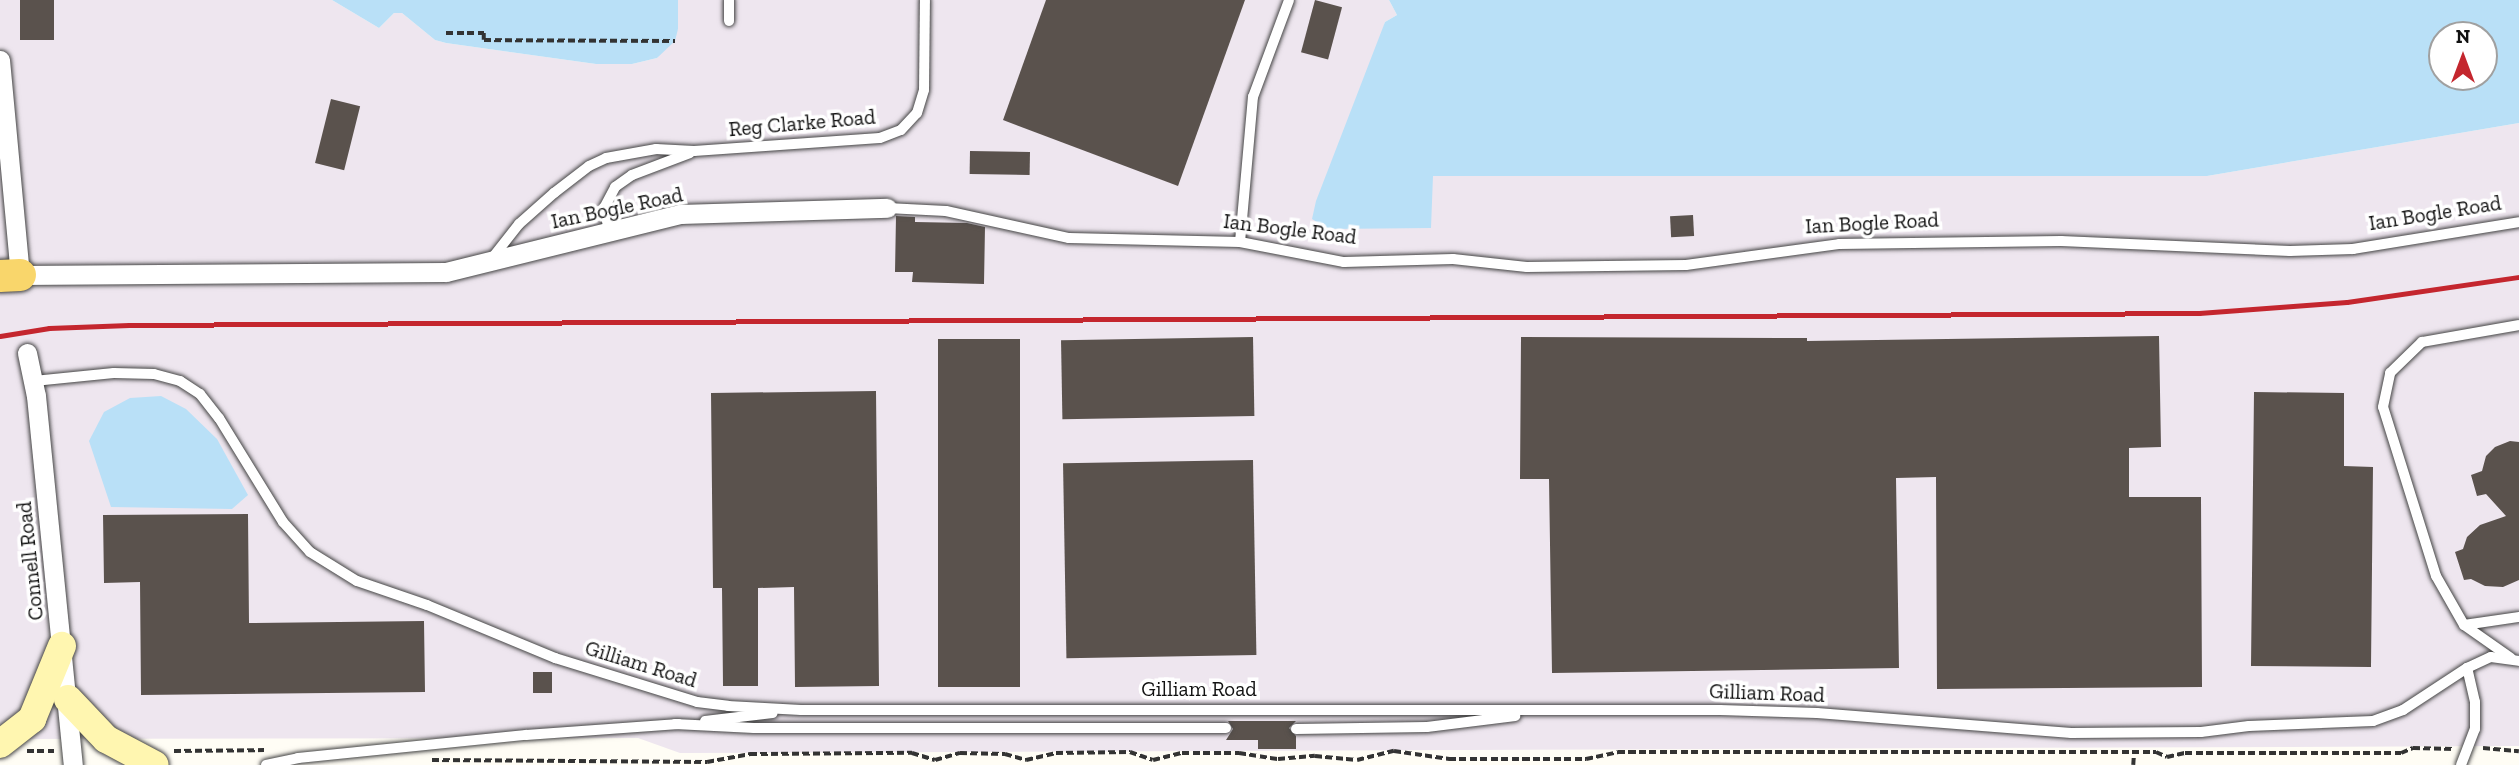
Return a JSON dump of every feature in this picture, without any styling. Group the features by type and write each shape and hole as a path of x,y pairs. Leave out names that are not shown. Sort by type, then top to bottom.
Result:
{"main road":[{"path":"11,746 32,719 62,646"},
{"path":"68,699 106,739 134,757 163,758"}],"street":[{"path":"0,60 10,275"},
{"name":"Ian Bogle Road","path":"10,275 446,272 681,214 887,208"},
{"name":"Connell Road","path":"27,353 33,381 73,765"}],"lane":[{"path":"729,0 729,21"},
{"name":"Reg Clarke Road","path":"694,151 880,138 901,130 918,113 924,90 925,0"},
{"path":"1240,242 1253,97 1289,0"},
{"path":"490,261 519,224 589,166 628,152 656,149 694,151"},
{"path":"609,230 604,208 615,187 632,175 694,151"},
{"name":"Ian Bogle Road","path":"887,208 946,211 1069,238 1240,242 1344,262 1453,259 1527,267 1686,265 1839,244 2061,241 2290,251 2353,249 2519,222"},
{"path":"2515,660 2464,625 2436,576 2383,407 2390,373 2422,342 2519,325"},
{"name":"Gilliam Road","path":"33,381 114,373 154,374 180,381 200,394 219,418 283,522 310,552 357,581 555,658 697,702 801,710 1720,710 1817,713 2071,733 2201,732 2249,726 2373,721 2403,710 2467,668 2491,657 2515,660"},
{"path":"2464,625 2519,617"},
{"path":"2461,765 2476,729 2475,702 2467,668"},
{"path":"266,765 298,758 801,710"},
{"path":"1296,729 1427,727 1550,711"},
{"path":"675,724 754,728 1226,729"}],"path":[{"path":"446,33 484,33 484,40 675,41"},
{"path":"11,746 35,752 52,751"},
{"path":"2499,747 2519,751"},
{"path":"429,760 707,762 750,754 912,753 935,760 960,752 1005,754 1026,760 1056,752 1130,752 1153,760 1182,752 1239,752 1278,759 1315,756 1357,760 1394,751 1449,759 1586,759 1618,752 2156,752 2167,757 2185,752 2401,753 2413,748 2426,750"},
{"path":"163,758 270,750"},
{"path":"2133,765 2134,752"}],"shaded area":[{"path":"0,0 332,0 379,28 394,13 402,13 435,40 446,43 596,64 632,64 657,58 678,29 678,0 1389,0 1397,15 1385,22 1381,37 1433,176 2207,176 2519,123 2519,746 680,753 638,738 0,739"}],"water":[{"path":"332,0 678,0 678,29 675,41 657,58 632,64 596,64 446,43 435,40 402,13 394,13 379,28"},
{"path":"1389,0 2519,0 2519,123 2207,176 1433,176 1431,228 1328,229 1312,219 1316,201 1385,22 1397,15"},
{"path":"161,396 186,409 217,439 248,495 232,509 111,507 89,441 104,412 130,398"}],"building":[{"path":"20,0 54,0 54,40 20,40"},
{"path":"1046,0 1245,0 1178,186 1003,120"},
{"path":"1315,0 1342,7 1328,59 1301,52"},
{"path":"331,99 360,106 344,170 315,163"},
{"path":"970,151 1030,152 1030,175 970,174"},
{"path":"1693,215 1694,236 1671,237 1670,216"},
{"path":"896,216 915,217 915,222 967,223 985,227 984,284 912,282 913,272 895,272"},
{"path":"2159,336 2161,447 2129,448 2129,497 2201,497 2202,687 1937,689 1936,477 1896,478 1899,668 1552,673 1549,479 1520,479 1521,337 1807,338 1807,341"},
{"path":"1253,337 1254,416 1062,419 1061,340"},
{"path":"938,339 1020,339 1020,687 938,687"},
{"path":"876,391 879,686 795,687 794,587 758,588 758,686 723,686 722,588 713,588 711,393"},
{"path":"2254,392 2344,393 2344,466 2373,467 2371,667 2251,666"},
{"path":"2510,441 2519,442 2519,580 2503,587 2485,586 2471,579 2464,580 2455,552 2463,549 2467,537 2480,525 2506,516 2486,494 2477,496 2471,475 2482,471 2486,456 2495,447"},
{"path":"1253,460 1256,655 1066,658 1063,463"},
{"path":"248,514 249,623 424,621 425,692 141,695 140,582 104,583 103,515"},
{"path":"533,672 552,672 552,693 533,693"},
{"path":"1228,721 1296,721 1289,728 1296,736 1296,749 1258,749 1258,740 1226,740 1233,729"}],"railway":[{"path":"0,336 49,328 129,325 2199,313 2347,302 2519,277"}]}
